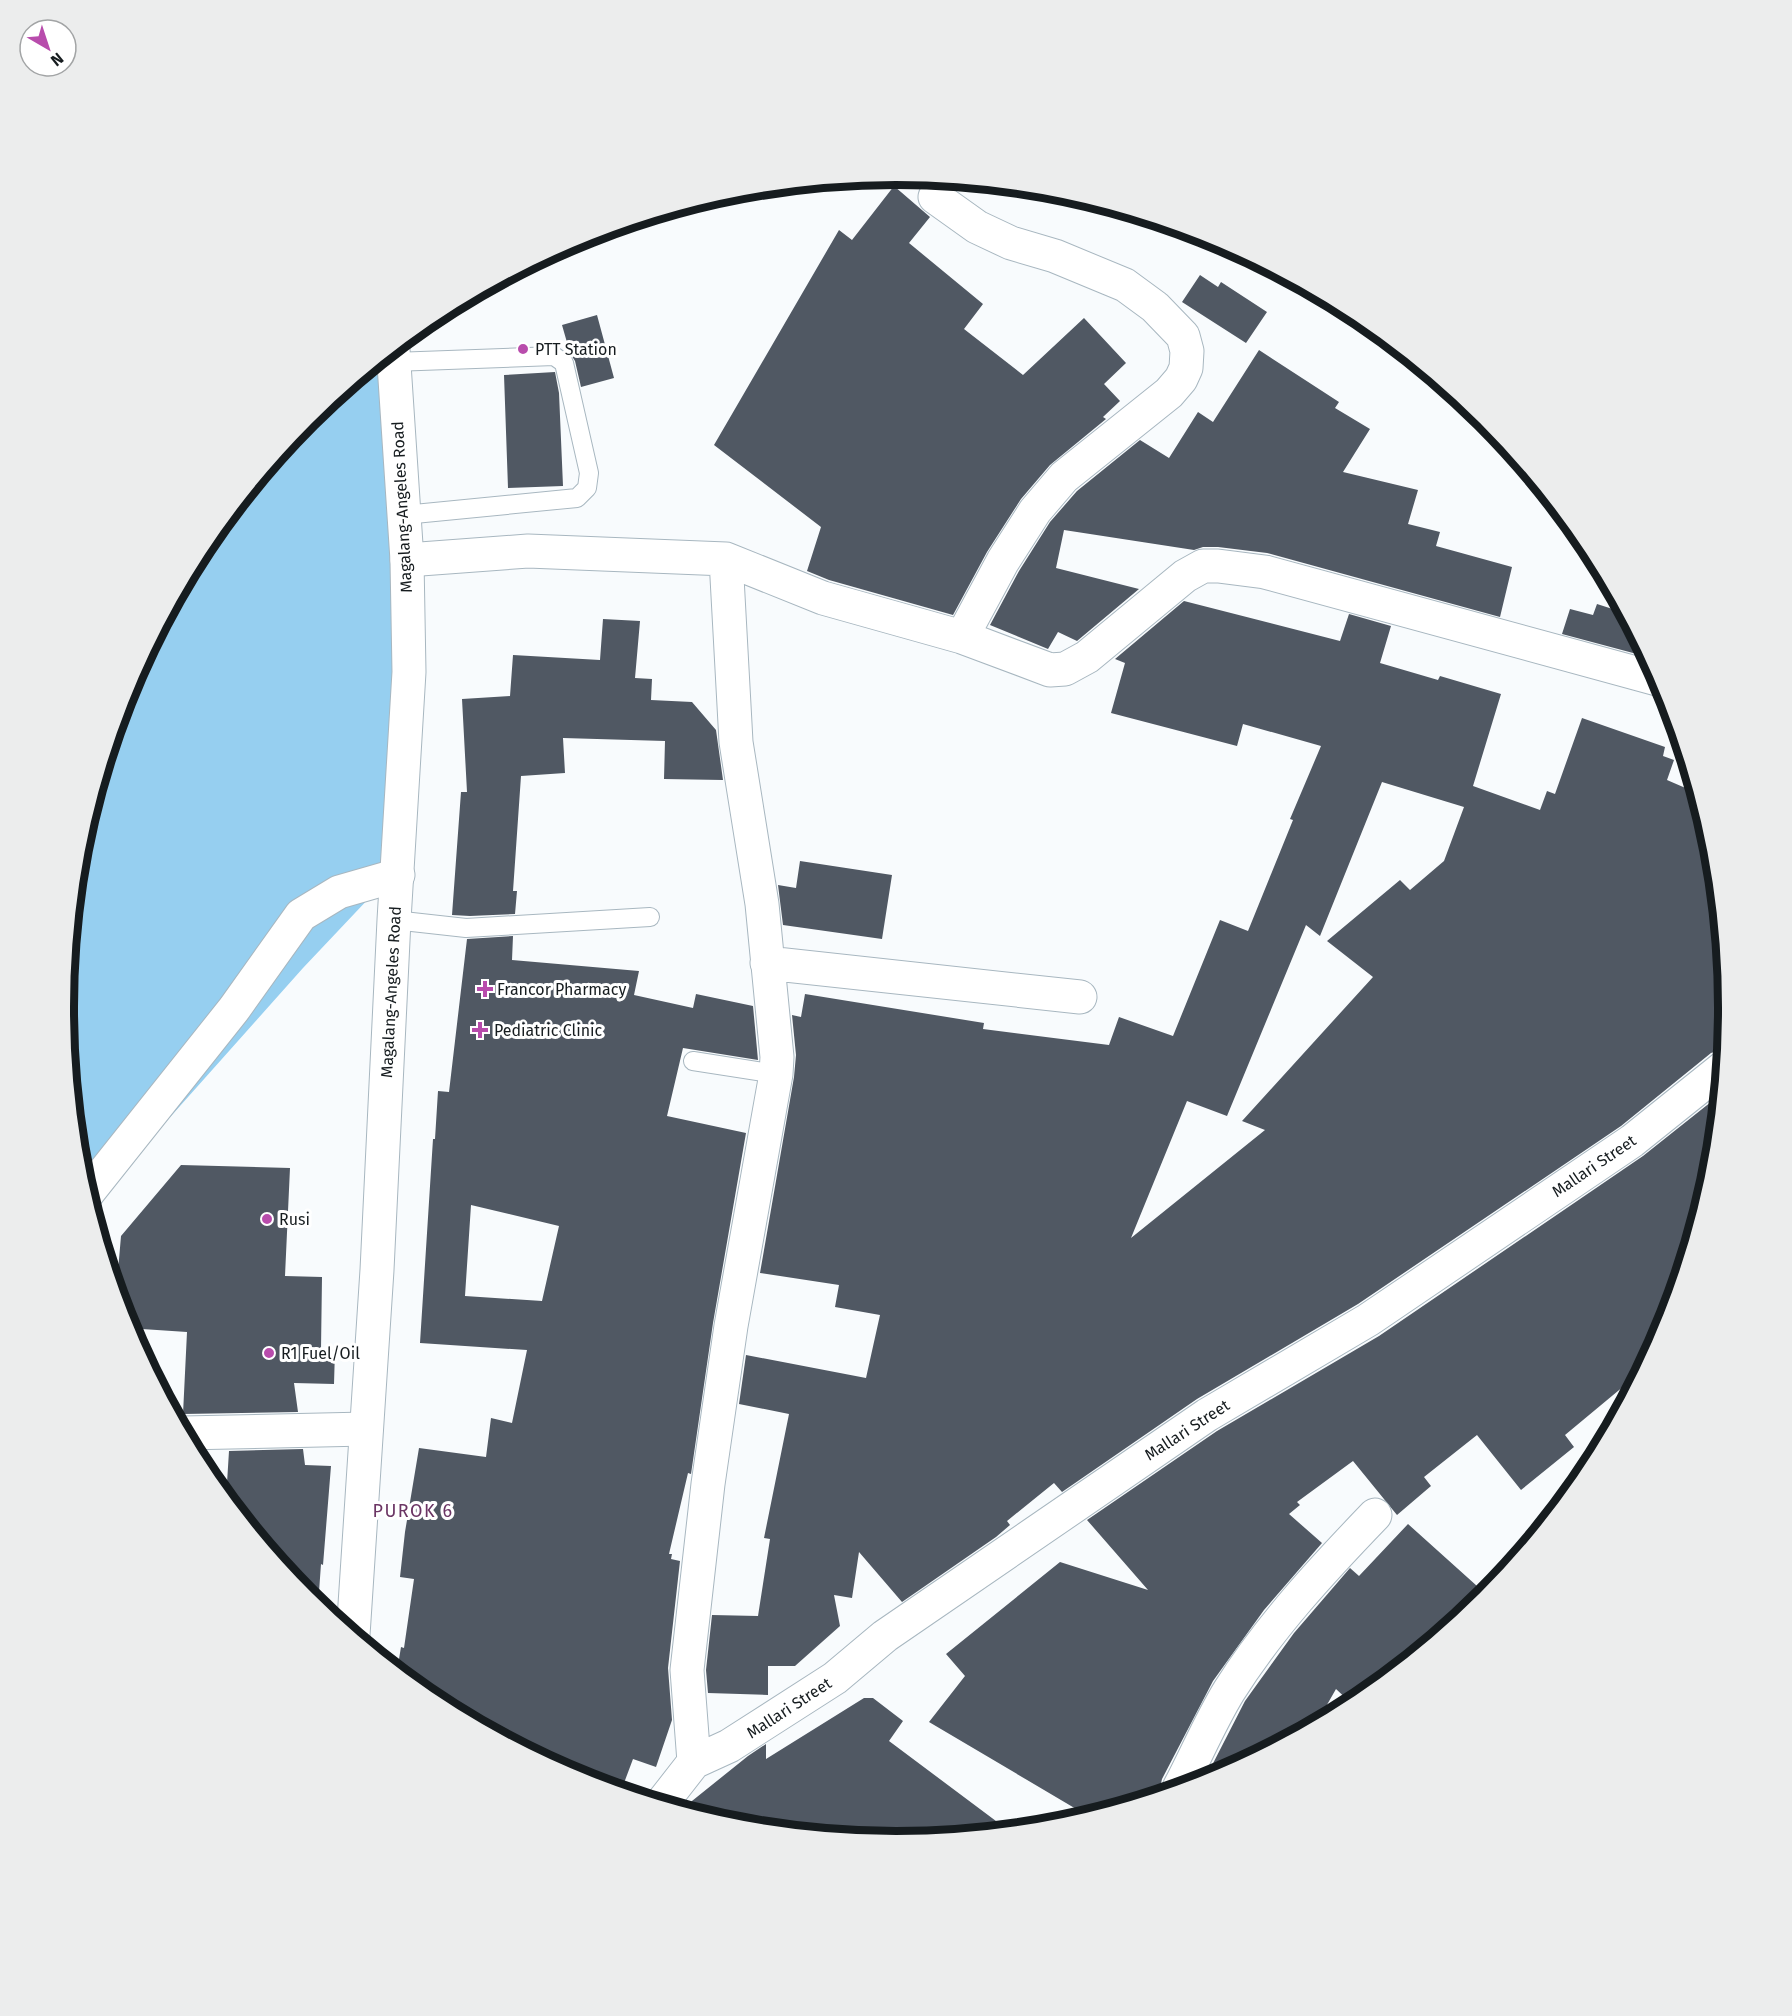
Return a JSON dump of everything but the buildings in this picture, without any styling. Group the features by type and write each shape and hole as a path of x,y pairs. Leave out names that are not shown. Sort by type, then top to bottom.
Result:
{"street":[{"path":"935,197 977,226 1011,243 1055,256 1125,285 1155,308 1183,336 1187,351 1186,368 1181,379 1169,393 1064,477 1035,511 1003,561 962,637"},
{"name":"Magalang-Angeles Road","path":"354,1626 377,1270 394,920 410,672 407,560 393,357"},
{"path":"407,560 528,551 726,559 823,598 962,637 1050,670 1065,669 1087,657 1185,576 1203,566 1218,566 1265,572 1649,677"},
{"path":"694,1762 687,1671 708,1484 736,1293 776,1074 774,1020 762,904 736,742 726,559"},
{"path":"93,1186 234,1009 301,915 339,892 398,875"},
{"path":"767,963 1080,997"},
{"name":"Mallari Street","path":"667,1797 694,1762 729,1746 836,1678 885,1636 1207,1415 1368,1320 1632,1141 1716,1074"},
{"path":"192,1432 366,1429"},
{"path":"1184,1778 1229,1691 1287,1611 1309,1584 1375,1515"}],"lane":[{"path":"395,355 554,356 564,363 589,472 586,488 577,498 404,515"},
{"path":"394,920 466,928 650,917"},
{"path":"693,1061 776,1074"}],"shaded area":[{"path":"384,365 399,593 389,877 303,968 97,1199 89,1168 75,1062 75,954 89,848 117,744 158,644 212,551 243,507 314,426"}],"place":[{"name":"PTT Station","path":"523,349"},
{"name":"Francor Pharmacy","path":"485,989"},
{"name":"Pediatric Clinic","path":"480,1030"},
{"name":"Rusi","path":"267,1219"},
{"name":"R1 Fuel/Oil","path":"269,1353"}],"district":[{"name":"PUROK 6","path":"413,1511"}]}
